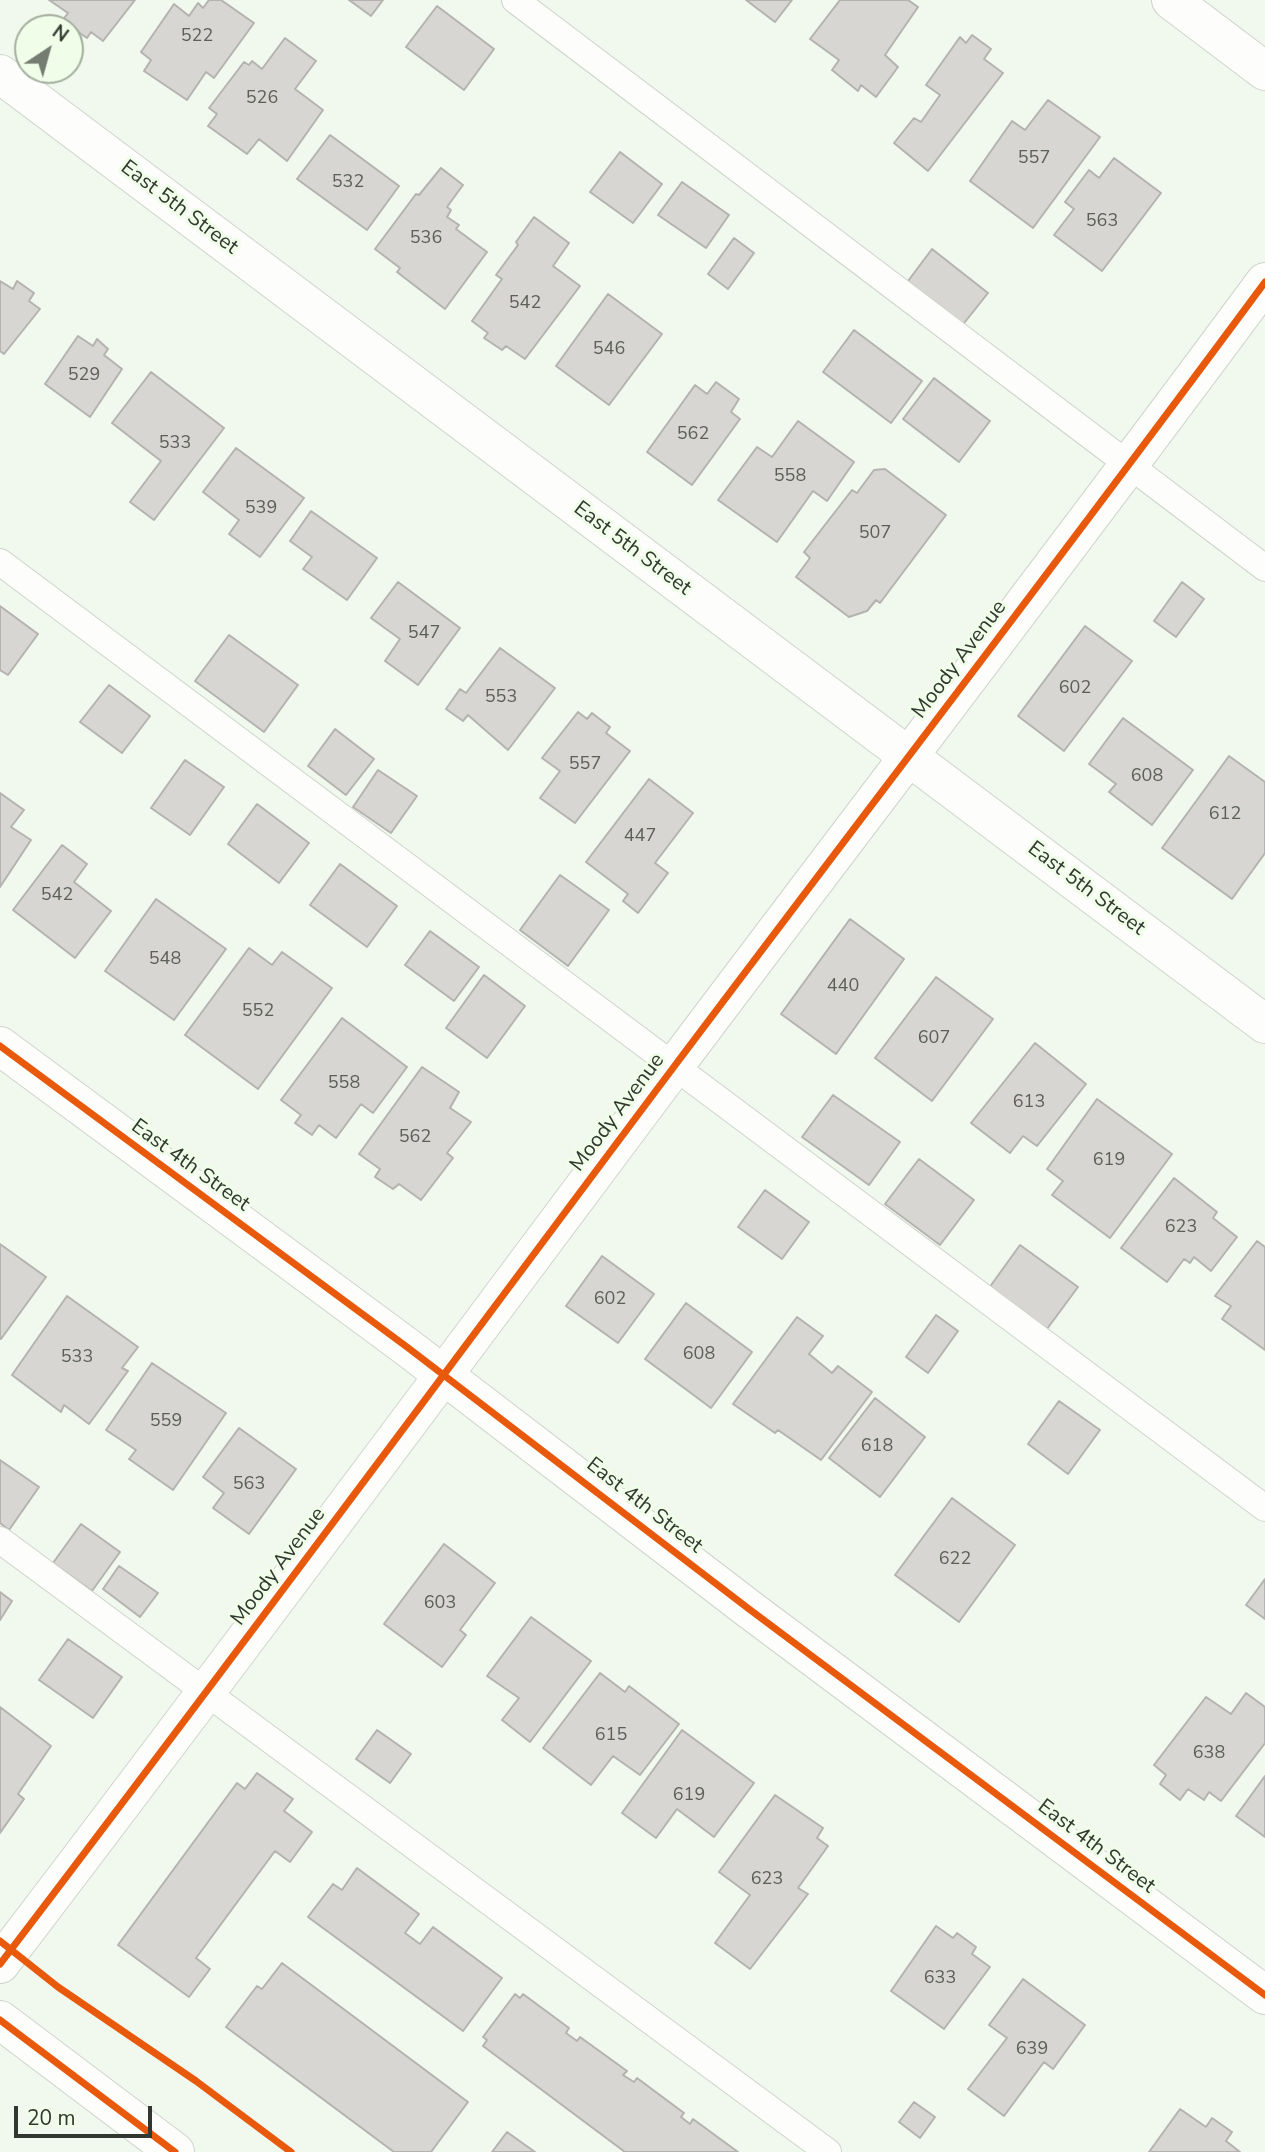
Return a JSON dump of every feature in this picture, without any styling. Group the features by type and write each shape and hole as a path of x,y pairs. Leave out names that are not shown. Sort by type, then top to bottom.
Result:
{"street":[{"path":"1171,0 1265,71"},
{"name":"East 5th Street","path":"0,74 1265,1024"},
{"name":"Moody Avenue","path":"0,1965 1265,282"},
{"name":"East 4th Street","path":"0,1046 444,1375 749,1609 1265,1996"},
{"path":"0,2020 175,2152"}],"lane":[{"path":"515,0 1265,568"},
{"path":"0,562 1265,1508"},
{"path":"0,1540 828,2152"}],"building":[{"path":"49,0 135,0 103,41 91,32 87,38 84,36 84,14 68,13"},
{"path":"209,0 221,0 254,23 214,78 206,72 187,100 144,71 151,60 141,52 174,4 189,16 198,3 203,8"},
{"path":"349,0 383,0 371,16"},
{"path":"746,0 792,0 775,22"},
{"path":"840,0 908,0 918,7 885,55 898,67 876,97 861,85 858,91 832,70 839,60 810,39"},
{"path":"437,6 494,49 464,90 406,47"},
{"path":"972,35 991,49 984,59 1003,73 928,171 894,143 914,118 921,122 940,95 926,85 960,37 966,43"},
{"path":"285,38 316,61 295,89 323,110 287,161 259,139 247,154 208,126 217,114 209,108 244,62 249,65 252,61 262,69"},
{"path":"1048,100 1100,137 1033,228 970,181 1012,121 1025,130"},
{"path":"330,135 399,186 367,230 297,179"},
{"path":"620,152 662,184 633,223 590,192"},
{"path":"1114,158 1161,193 1102,271 1054,235 1074,209 1065,202 1089,170 1099,178"},
{"path":"441,168 463,185 447,207 451,210 447,217 459,225 456,229 487,252 445,309 397,272 400,268 375,249 416,194 419,195"},
{"path":"682,182 729,215 706,248 658,215"},
{"path":"534,217 569,243 553,266 580,286 525,359 506,346 502,350 484,338 488,333 472,321 502,279 496,275"},
{"path":"734,238 754,253 728,289 708,274"},
{"path":"932,249 988,293 961,327 905,285"},
{"path":"0,281 13,289 17,281 34,293 29,301 40,309 4,354 0,351"},
{"path":"608,294 662,334 609,405 556,366"},
{"path":"854,330 922,381 891,423 823,372"},
{"path":"78,336 93,346 97,339 108,349 104,355 122,369 90,417 45,384"},
{"path":"151,372 224,428 154,520 130,502 161,461 112,423"},
{"path":"934,378 990,421 959,462 903,419"},
{"path":"716,382 739,399 731,412 740,419 692,485 647,452 695,385 707,394"},
{"path":"798,421 854,462 827,501 813,491 777,542 718,500 757,447 772,457"},
{"path":"236,448 304,498 260,557 229,534 239,520 203,492"},
{"path":"885,469 946,515 880,603 876,600 867,611 849,617 796,577 810,558 804,552 852,490 857,493 874,470"},
{"path":"311,511 377,558 347,600 303,569 312,557 290,541"},
{"path":"398,582 460,628 418,685 385,661 400,639 371,618"},
{"path":"1182,582 1204,599 1176,637 1154,621"},
{"path":"0,606 38,634 8,675 0,670"},
{"path":"1085,626 1132,661 1064,751 1018,716"},
{"path":"229,635 298,685 264,732 195,681"},
{"path":"500,648 555,688 508,750 468,715 463,721 446,709 460,689 466,693"},
{"path":"109,685 150,716 122,753 80,722"},
{"path":"578,712 587,719 592,713 610,727 606,733 630,751 575,823 540,798 560,771 542,758"},
{"path":"1123,718 1193,770 1152,825 1109,792 1116,784 1089,764"},
{"path":"335,729 374,759 346,795 308,766"},
{"path":"1229,756 1265,782 1265,853 1232,899 1162,848"},
{"path":"185,760 224,787 190,835 151,808"},
{"path":"378,770 417,796 391,833 353,807"},
{"path":"649,779 693,813 655,863 668,873 638,913 623,901 628,894 586,862"},
{"path":"0,793 24,810 11,827 31,840 0,887"},
{"path":"257,804 309,843 279,883 228,844"},
{"path":"62,845 87,864 74,882 111,911 75,958 13,910"},
{"path":"340,864 397,906 367,947 310,905"},
{"path":"560,875 609,910 568,966 520,930"},
{"path":"156,899 226,949 174,1020 105,971"},
{"path":"850,919 904,959 836,1054 781,1014"},
{"path":"430,931 479,967 454,1001 405,965"},
{"path":"249,948 272,965 282,952 332,988 258,1089 185,1035"},
{"path":"484,975 525,1006 487,1058 446,1028"},
{"path":"936,977 993,1019 932,1101 875,1058"},
{"path":"342,1018 407,1067 373,1113 361,1104 336,1138 319,1125 312,1135 295,1123 301,1115 281,1100"},
{"path":"1035,1043 1086,1084 1037,1146 1023,1136 1010,1153 971,1123"},
{"path":"422,1067 459,1092 450,1108 471,1122 447,1153 453,1158 421,1200 399,1184 393,1189 375,1177 380,1169 359,1154"},
{"path":"833,1095 900,1142 869,1185 802,1137"},
{"path":"1097,1099 1172,1154 1110,1238 1052,1195 1063,1181 1047,1169"},
{"path":"919,1159 974,1200 940,1245 885,1204"},
{"path":"1174,1178 1217,1212 1213,1218 1237,1237 1211,1271 1194,1257 1190,1263 1184,1259 1167,1282 1121,1248"},
{"path":"765,1190 809,1222 782,1259 738,1227"},
{"path":"1257,1241 1265,1247 1265,1350 1222,1319 1231,1306 1215,1296"},
{"path":"0,1244 46,1277 1,1339 0,1339"},
{"path":"1020,1245 1078,1287 1047,1329 989,1288"},
{"path":"602,1256 654,1294 618,1343 566,1306"},
{"path":"67,1296 138,1347 122,1368 128,1371 89,1424 64,1405 61,1412 12,1375"},
{"path":"686,1303 752,1352 711,1408 645,1359"},
{"path":"936,1315 958,1331 928,1373 906,1357"},
{"path":"797,1317 823,1336 809,1354 832,1373 838,1366 872,1392 821,1460 778,1430 775,1433 733,1404"},
{"path":"152,1363 226,1413 173,1490 129,1459 136,1450 106,1430"},
{"path":"875,1398 925,1437 880,1497 829,1458"},
{"path":"1059,1401 1100,1430 1068,1474 1028,1444"},
{"path":"239,1428 296,1469 249,1534 213,1508 224,1493 203,1477"},
{"path":"0,1460 39,1487 9,1530 0,1523"},
{"path":"952,1498 1015,1545 959,1622 895,1575"},
{"path":"81,1524 120,1552 92,1591 53,1563"},
{"path":"444,1544 495,1583 460,1630 466,1635 442,1667 384,1624"},
{"path":"119,1566 158,1593 140,1617 103,1589"},
{"path":"1265,1579 1265,1619 1246,1605"},
{"path":"0,1592 12,1601 0,1620"},
{"path":"531,1617 591,1661 530,1742 502,1720 519,1698 487,1676"},
{"path":"68,1639 122,1677 93,1718 39,1680"},
{"path":"600,1673 625,1692 629,1686 679,1724 640,1775 613,1756 591,1785 543,1748"},
{"path":"1246,1693 1265,1707 1265,1743 1221,1801 1209,1792 1204,1800 1188,1789 1180,1800 1160,1784 1166,1775 1154,1765 1206,1697 1231,1714"},
{"path":"0,1707 51,1746 18,1794 24,1799 0,1833"},
{"path":"377,1730 411,1754 390,1783 356,1759"},
{"path":"682,1730 754,1783 714,1837 677,1809 656,1838 622,1813"},
{"path":"257,1773 293,1799 284,1811 312,1832 290,1862 275,1851 196,1958 210,1969 189,1997 118,1945 237,1783 245,1789"},
{"path":"1265,1776 1265,1837 1236,1816"},
{"path":"775,1795 823,1828 817,1838 828,1846 798,1888 808,1894 750,1969 715,1943 750,1895 719,1872"},
{"path":"357,1868 419,1914 405,1933 420,1944 433,1927 502,1978 463,2031 308,1917 333,1884 342,1890"},
{"path":"936,1926 953,1938 957,1933 976,1947 972,1954 990,1967 944,2029 891,1991"},
{"path":"282,1963 468,2102 431,2152 394,2152 226,2027 257,1986 262,1989"},
{"path":"1023,1979 1085,2025 1053,2069 1044,2062 1004,2116 968,2089 1007,2038 989,2025"},
{"path":"515,1994 520,1998 523,1994 569,2028 566,2033 577,2041 580,2037 627,2071 623,2075 634,2082 637,2078 684,2113 681,2117 690,2124 693,2119 738,2152 625,2152 483,2046 487,2040 483,2037"},
{"path":"914,2102 935,2117 920,2138 899,2122"},
{"path":"1180,2109 1206,2127 1212,2118 1232,2132 1226,2141 1240,2152 1149,2152"},
{"path":"507,2132 535,2152 492,2152"}],"cycle path":[{"path":"0,1964 1265,282"},
{"path":"0,1046 407,1347 749,1609 1265,1995"},
{"path":"0,1941 58,1987 196,2081 291,2152"},
{"path":"0,2020 175,2152"}]}
